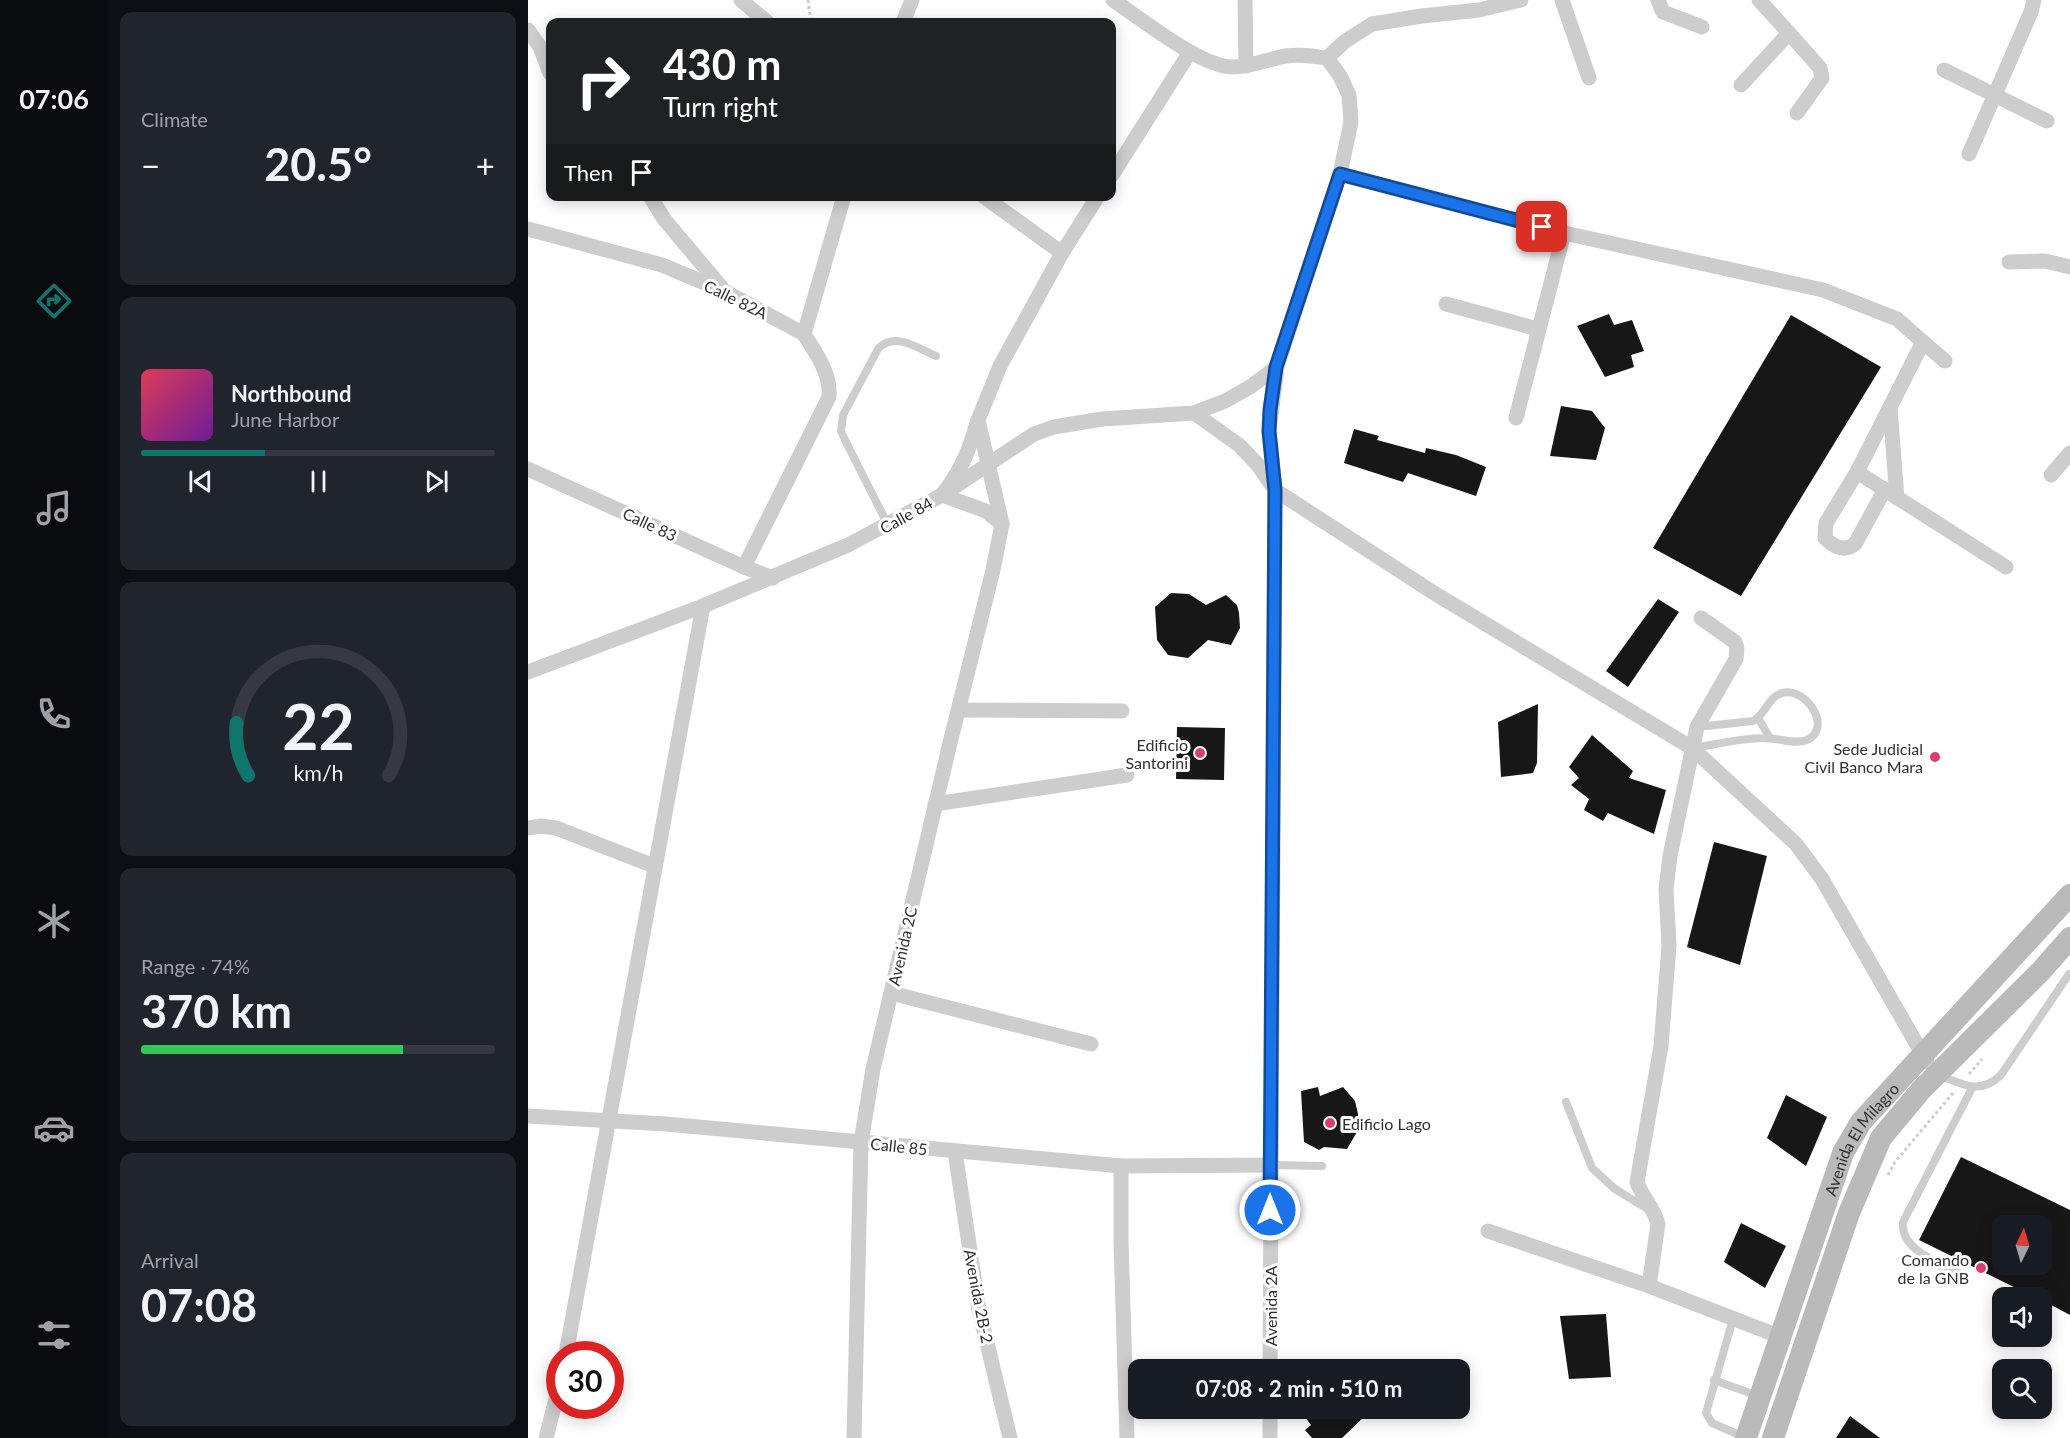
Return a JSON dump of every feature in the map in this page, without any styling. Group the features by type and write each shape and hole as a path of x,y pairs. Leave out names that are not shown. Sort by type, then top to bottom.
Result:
{"main road":[{"name":"Avenida El Milagro","path":"1745,1438 1843,1153 1861,1122 2070,895"},
{"name":"Avenida El Milagro","path":"1773,1438 1849,1213 1881,1138 1921,1090 2042,971 2069,940"}],"street":[{"path":"741,0 762,18"},
{"path":"905,18 912,0"},
{"path":"1113,0 1190,52 1212,64 1231,67 1246,66 1288,56 1308,55 1327,58 1344,42 1372,24 1479,10 1521,0"},
{"path":"1245,0 1246,66"},
{"path":"1562,0 1589,78"},
{"path":"1658,0 1664,12 1702,27"},
{"path":"1759,0 1822,73 1822,78 1797,113"},
{"path":"1969,154 2031,12 2034,0"},
{"path":"528,30 540,47 546,63"},
{"path":"1741,86 1789,33"},
{"path":"1116,169 1190,52"},
{"name":"Avenida 2A","path":"1270,1359 1275,490 1269,431 1276,367 1340,174 1351,122 1349,95 1340,76 1327,58"},
{"path":"1944,70 2047,121"},
{"path":"1340,174 1564,233 1823,290 1897,319 1946,361"},
{"path":"653,201 664,219 726,292"},
{"path":"744,567 829,397 830,384 825,370 804,334 843,201"},
{"path":"990,201 1062,253"},
{"path":"1002,524 986,511 942,495 960,471 969,451 978,420 1000,366 1062,253 1095,201"},
{"name":"Calle 82A","path":"528,229 662,265 726,292 804,334"},
{"path":"1516,418 1564,233"},
{"path":"2009,262 2045,261 2070,267"},
{"path":"1446,304 1538,329"},
{"path":"1890,408 1891,494 1855,544 1848,549 1839,548 1830,544 1825,538 1826,523 1857,472 1923,342"},
{"name":"Calle 84","path":"528,672 703,606 848,545 942,495 1034,434 1054,427 1102,419 1194,414 1250,387 1276,367"},
{"path":"1194,414 1239,445 1258,465 1275,490 1434,593 1692,748 1796,844 1816,871 1921,1055 1937,1075"},
{"name":"Avenida 2C","path":"854,1438 861,1142 873,1069 993,570 1002,524 978,420"},
{"path":"2051,475 2070,453"},
{"name":"Calle 83","path":"528,468 744,567 773,578"},
{"path":"1857,472 2006,567"},
{"path":"568,1341 611,1120 654,866 703,606"},
{"path":"1649,1286 1658,1224 1637,1182 1648,1131 1661,1046 1669,946 1666,889 1670,856 1697,727 1737,654 1735,642 1701,618"},
{"path":"959,710 1122,711"},
{"path":"935,804 1127,775"},
{"path":"528,828 541,826 556,828 654,866"},
{"path":"891,993 1091,1044"},
{"name":"Calle 85","path":"528,1116 611,1120 1121,1166 1270,1165"},
{"name":"Avenida 2B-2","path":"955,1152 979,1310 1010,1438"},
{"path":"1121,1166 1127,1438"},
{"path":"1488,1231 1649,1286 1781,1337"},
{"path":"546,1438 551,1419"},
{"path":"1270,1419 1270,1438"}],"lane":[{"path":"888,525 845,440 841,424 843,415 878,349 883,344 888,341 903,341 936,356"},
{"path":"1692,748 1770,738 1800,742 1812,737 1818,723 1812,706 1796,693 1781,693 1753,721 1697,727"},
{"path":"1758,718 1770,738"},
{"path":"1937,1075 1972,1088 1994,1082 2069,974"},
{"path":"1962,1275 1914,1248 1904,1236 1902,1228 1972,1088"},
{"path":"1566,1102 1592,1168 1615,1189 1655,1214"},
{"path":"1270,1165 1322,1166"},
{"path":"1733,1319 1706,1413 1712,1423 1745,1438"},
{"path":"1714,1380 1760,1396"}],"path":[{"path":"808,0 810,18"},
{"path":"1885,1181 1895,1162 1984,1057"}],"building":[{"path":"1609,314 1614,325 1632,320 1644,351 1631,355 1634,367 1605,377 1577,326"},
{"path":"1791,315 1881,367 1741,596 1653,548"},
{"path":"1561,406 1592,411 1605,428 1596,460 1550,456"},
{"path":"1354,429 1379,436 1377,440 1425,453 1426,448 1456,455 1486,467 1476,496 1408,473 1403,482 1344,463"},
{"path":"1171,593 1189,594 1206,605 1226,595 1237,605 1239,613 1240,628 1231,645 1208,640 1188,658 1168,655 1157,640 1155,607"},
{"path":"1658,599 1679,612 1628,687 1606,671"},
{"path":"1538,704 1537,763 1533,773 1501,777 1498,722"},
{"name":"Edificio Santorini","path":"1177,727 1225,728 1224,780 1176,779"},
{"path":"1592,735 1633,771 1629,778 1666,790 1654,834 1608,813 1603,821 1584,810 1589,799 1571,785 1579,778 1569,767"},
{"path":"1714,842 1767,856 1740,965 1687,947"},
{"name":"Edificio Lago","path":"1318,1087 1320,1096 1343,1087 1355,1101 1358,1114 1357,1132 1347,1149 1324,1147 1319,1150 1304,1142 1301,1091"},
{"path":"1786,1095 1827,1117 1806,1166 1767,1138"},
{"path":"1961,1157 2070,1210 2070,1315 2052,1305 2052,1287 2014,1287 1919,1240"},
{"path":"1741,1223 1786,1246 1765,1288 1724,1262"},
{"path":"1606,1314 1611,1377 1569,1379 1560,1316"},
{"path":"1850,1416 1880,1438 1836,1438"},
{"path":"1306,1419 1362,1419 1342,1438 1312,1438 1305,1430 1311,1425"}],"place":[{"name":"Edificio Santorini","path":"1200,753"},
{"name":"Sede Judicial Civil Banco Mara","path":"1935,757"},
{"name":"Edificio Lago","path":"1330,1123"},
{"name":"Comando de la GNB","path":"1981,1268"}],"route":[{"path":"1270,1210 1275,490 1269,431 1276,367 1340,174 1542,227"}]}
